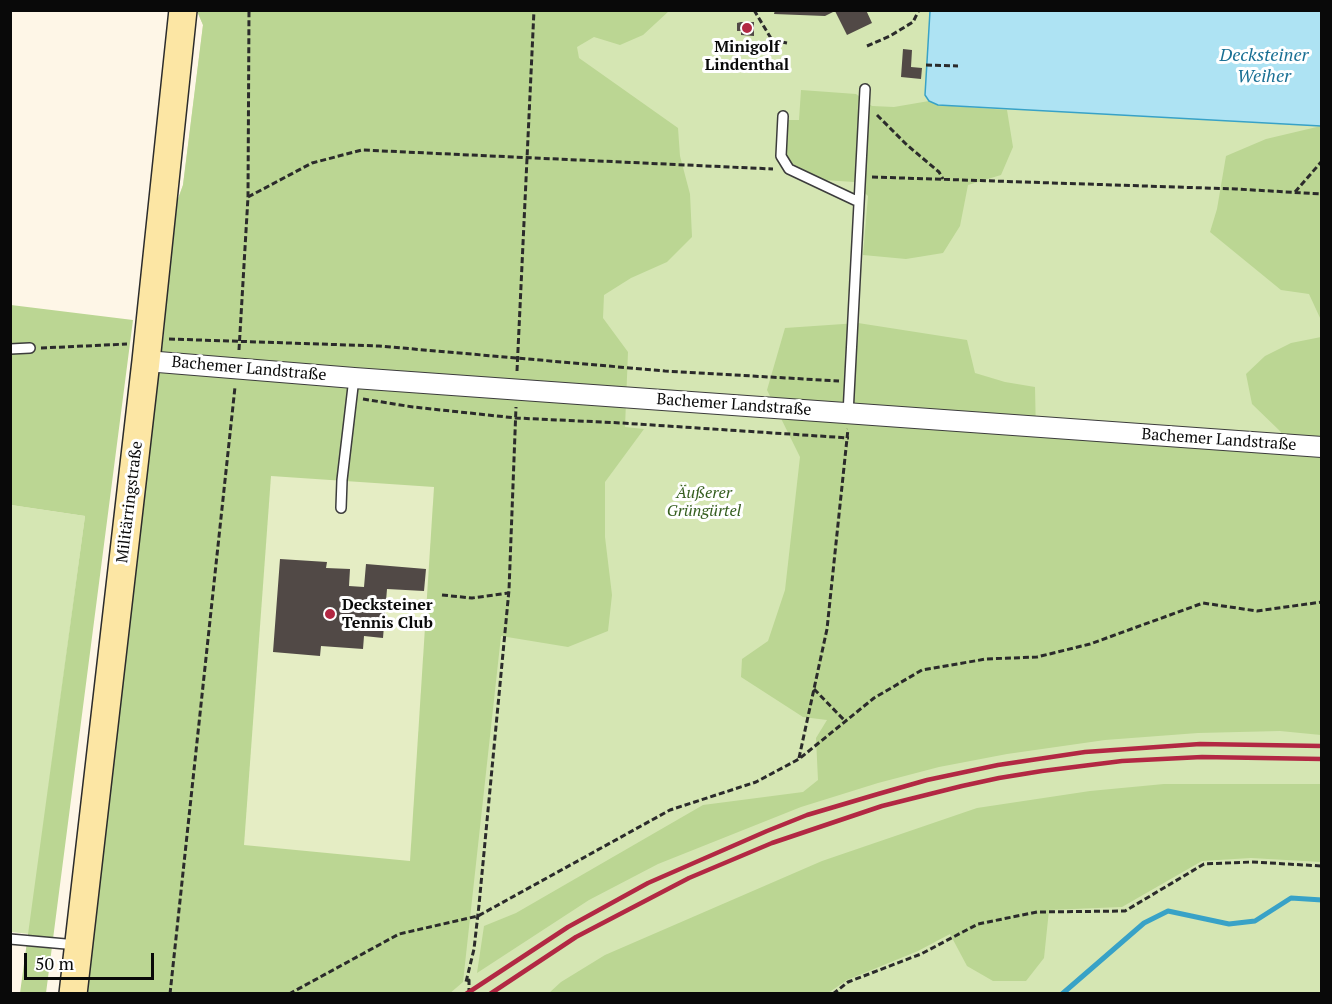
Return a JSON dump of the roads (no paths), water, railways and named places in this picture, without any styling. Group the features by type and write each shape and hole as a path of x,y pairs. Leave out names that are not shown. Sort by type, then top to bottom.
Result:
{"main road":[{"name":"Militärringstraße","path":"73,993 147,350 183,10"}],"street":[{"name":"Bachemer Landstraße","path":"147,350 237,369 1322,447"}],"lane":[{"path":"848,414 865,89"},
{"path":"783,116 781,156 789,169 859,202"},
{"path":"10,349 30,348"},
{"path":"341,508 354,378"},
{"path":"10,939 78,945"}],"water":[{"name":"Decksteiner Weiher","path":"930,11 1321,11 1321,126 938,105 929,101 925,95"}],"waterway":[{"path":"1062,994 1144,923 1168,911 1229,924 1255,921 1291,898 1322,900"}],"railway":[{"path":"466,994 568,927 648,883 807,815 878,794 927,780 998,765 1085,752 1200,744 1322,746"},
{"path":"490,994 576,937 689,878 772,843 882,806 999,778 1122,761 1202,757 1322,759"}],"place":[{"name":"Minigolf Lindenthal","path":"747,28"},
{"name":"Decksteiner Tennis Club","path":"330,614"}],"park label":[{"name":"Äußerer Grüngürtel","path":"704,502"}]}
